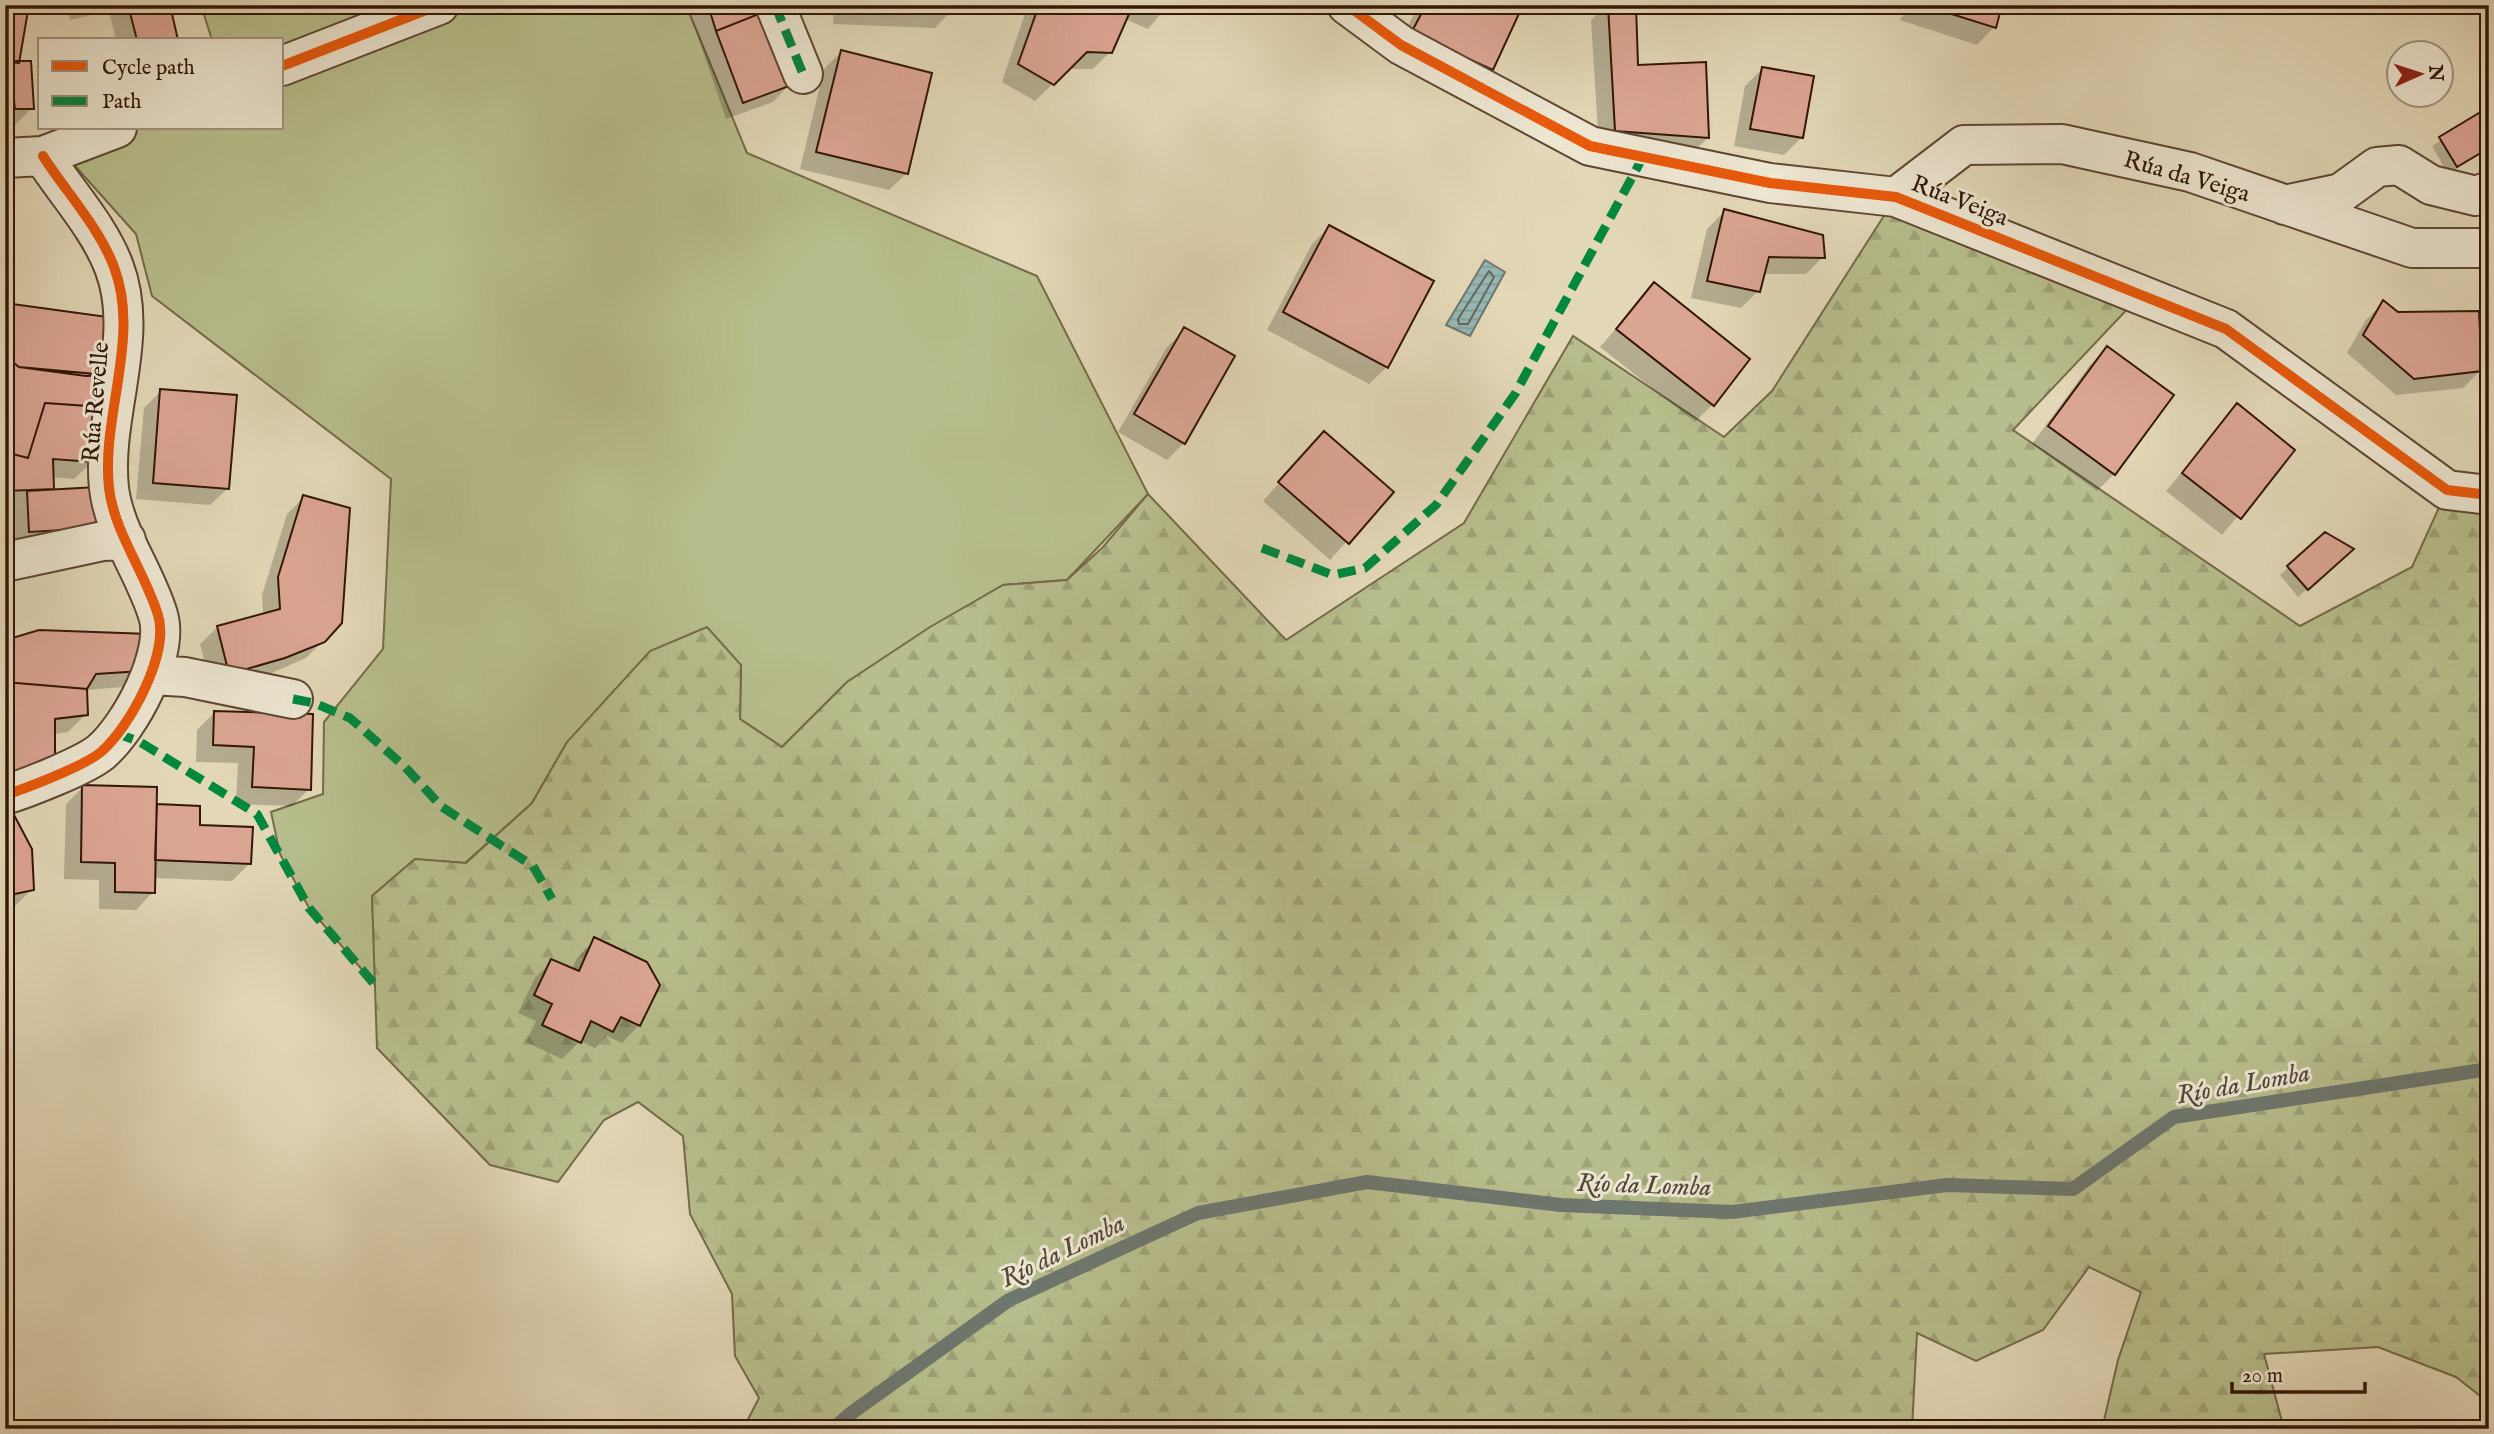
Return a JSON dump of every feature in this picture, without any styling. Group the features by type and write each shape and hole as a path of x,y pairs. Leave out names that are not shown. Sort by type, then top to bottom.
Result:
{"street":[{"path":"284,65 439,5"},
{"path":"775,5 803,74"},
{"name":"Rúa Veiga","path":"1347,5 1401,45 1591,146 1770,183 1896,197 2226,329 2447,490 2489,495"},
{"path":"5,158 44,156 112,130"},
{"name":"Rúa da Veiga","path":"1896,197 1964,145 2062,144 2190,172 2412,248 2489,248"},
{"name":"Rúa Revelle","path":"5,795 30,788 101,752 130,715 152,675 161,645 160,619 143,573 112,509 109,485 113,400 122,341 122,305 115,268 98,235 66,193 44,156"},
{"path":"2285,206 2341,193 2377,167 2399,165 2431,185 2476,196 2489,191"},
{"path":"5,562 103,541 126,540"},
{"path":"152,675 185,677 293,699"}],"green space":[{"path":"201,5 686,5 747,153 1037,276 1148,494 1067,580 1003,585 847,682 782,747 740,719 741,665 567,742 532,803 465,863 415,859 372,896 376,986 309,908 280,854 271,812 323,794 324,722 383,649 391,479 152,296 136,234 76,167 71,130 284,130 284,38 211,38"},
{"path":"1896,197 2134,302 2013,430 2300,626 2412,567 2447,490 2489,495 2489,1403 2456,1377 2378,1347 2264,1354 2284,1429 2102,1429 2118,1360 2141,1292 2089,1267 2043,1330 1976,1361 1917,1333 1912,1429 743,1429 759,1398 735,1356 732,1294 690,1214 683,1136 638,1102 604,1120 558,1182 490,1165 377,1048 372,896 415,859 466,863 532,803 567,742 650,651 707,627 741,665 740,719 782,747 847,682 930,627 1003,585 1067,580 1103,547 1148,494 1286,640 1464,523 1573,336 1724,437 1772,391"}],"water":[{"path":"1485,260 1505,272 1470,336 1446,325"}],"building":[{"path":"5,5 29,5 19,63 5,61"},
{"path":"128,5 170,5 178,38 136,38"},
{"path":"708,5 762,5 764,12 716,31"},
{"path":"850,5 954,5 954,11 850,8"},
{"path":"1039,5 1133,5 1112,53 1087,52 1054,85 1018,64"},
{"path":"1426,5 1523,5 1493,70 1411,33"},
{"path":"1608,5 1636,5 1638,65 1706,62 1709,138 1615,131"},
{"path":"1923,5 2002,5 1996,28"},
{"path":"764,12 792,85 743,103 716,31"},
{"path":"841,50 932,73 908,174 816,152"},
{"path":"5,61 31,61 34,109 15,109 13,91 5,92"},
{"path":"1762,67 1814,76 1803,138 1750,129"},
{"path":"2489,107 2489,148 2457,167 2439,137"},
{"path":"1724,209 1823,235 1825,258 1769,257 1760,292 1707,281"},
{"path":"1329,225 1434,281 1388,368 1283,312"},
{"path":"1654,282 1750,359 1714,406 1616,329"},
{"path":"2383,300 2398,312 2479,311 2482,371 2414,379 2363,335"},
{"path":"5,303 115,318 106,375 86,376 19,367 5,356"},
{"path":"1184,327 1235,356 1185,444 1134,414"},
{"path":"2107,346 2174,395 2115,475 2048,426"},
{"path":"5,356 19,367 106,375 102,407 45,403 28,458 5,452"},
{"path":"160,389 237,395 229,489 153,483"},
{"path":"45,403 102,407 93,462 53,459 54,489 5,491 5,452 28,458"},
{"path":"2237,403 2295,450 2241,519 2182,473"},
{"path":"1324,431 1394,492 1349,544 1278,482"},
{"path":"97,487 99,528 29,532 27,491"},
{"path":"303,495 350,508 342,623 325,642 285,658 229,674 217,626 280,609 278,577"},
{"path":"2325,532 2354,549 2308,590 2287,566"},
{"path":"39,630 149,634 142,671 96,674 87,689 5,682 9,639"},
{"path":"5,682 87,689 88,715 55,719 55,762 29,772 5,774"},
{"path":"214,711 313,714 311,790 252,787 254,747 213,745"},
{"path":"82,785 157,787 155,893 115,892 115,863 81,862"},
{"path":"157,804 200,806 200,825 253,827 251,864 155,860"},
{"path":"13,813 32,849 34,890 5,896 5,816"},
{"path":"594,937 647,962 660,985 640,1026 621,1017 613,1032 591,1021 581,1043 542,1025 552,1004 534,995 551,959 579,971"}],"waterway":[{"name":"Río da Lomba","path":"833,1429 1009,1300 1198,1213 1367,1182 1561,1205 1732,1212 1947,1185 2073,1189 2174,1117 2489,1069"}],"marked path":[{"path":"775,5 803,74"},
{"path":"1262,548 1333,575 1365,568 1436,505 1515,394 1643,157"},
{"path":"293,699 314,703 350,718 405,767 442,807 533,866 552,899"},
{"path":"116,733 140,742 257,814 309,908 376,986"}],"cycle path":[{"path":"284,65 439,5"},
{"path":"1347,5 1401,45 1590,146 1770,183 1896,197 2226,329 2447,490 2489,495"},
{"path":"5,795 82,764 101,752 124,725 145,688 153,668 160,631 158,615 123,536 109,488 110,433 122,349 121,294 108,252 43,156"}]}
